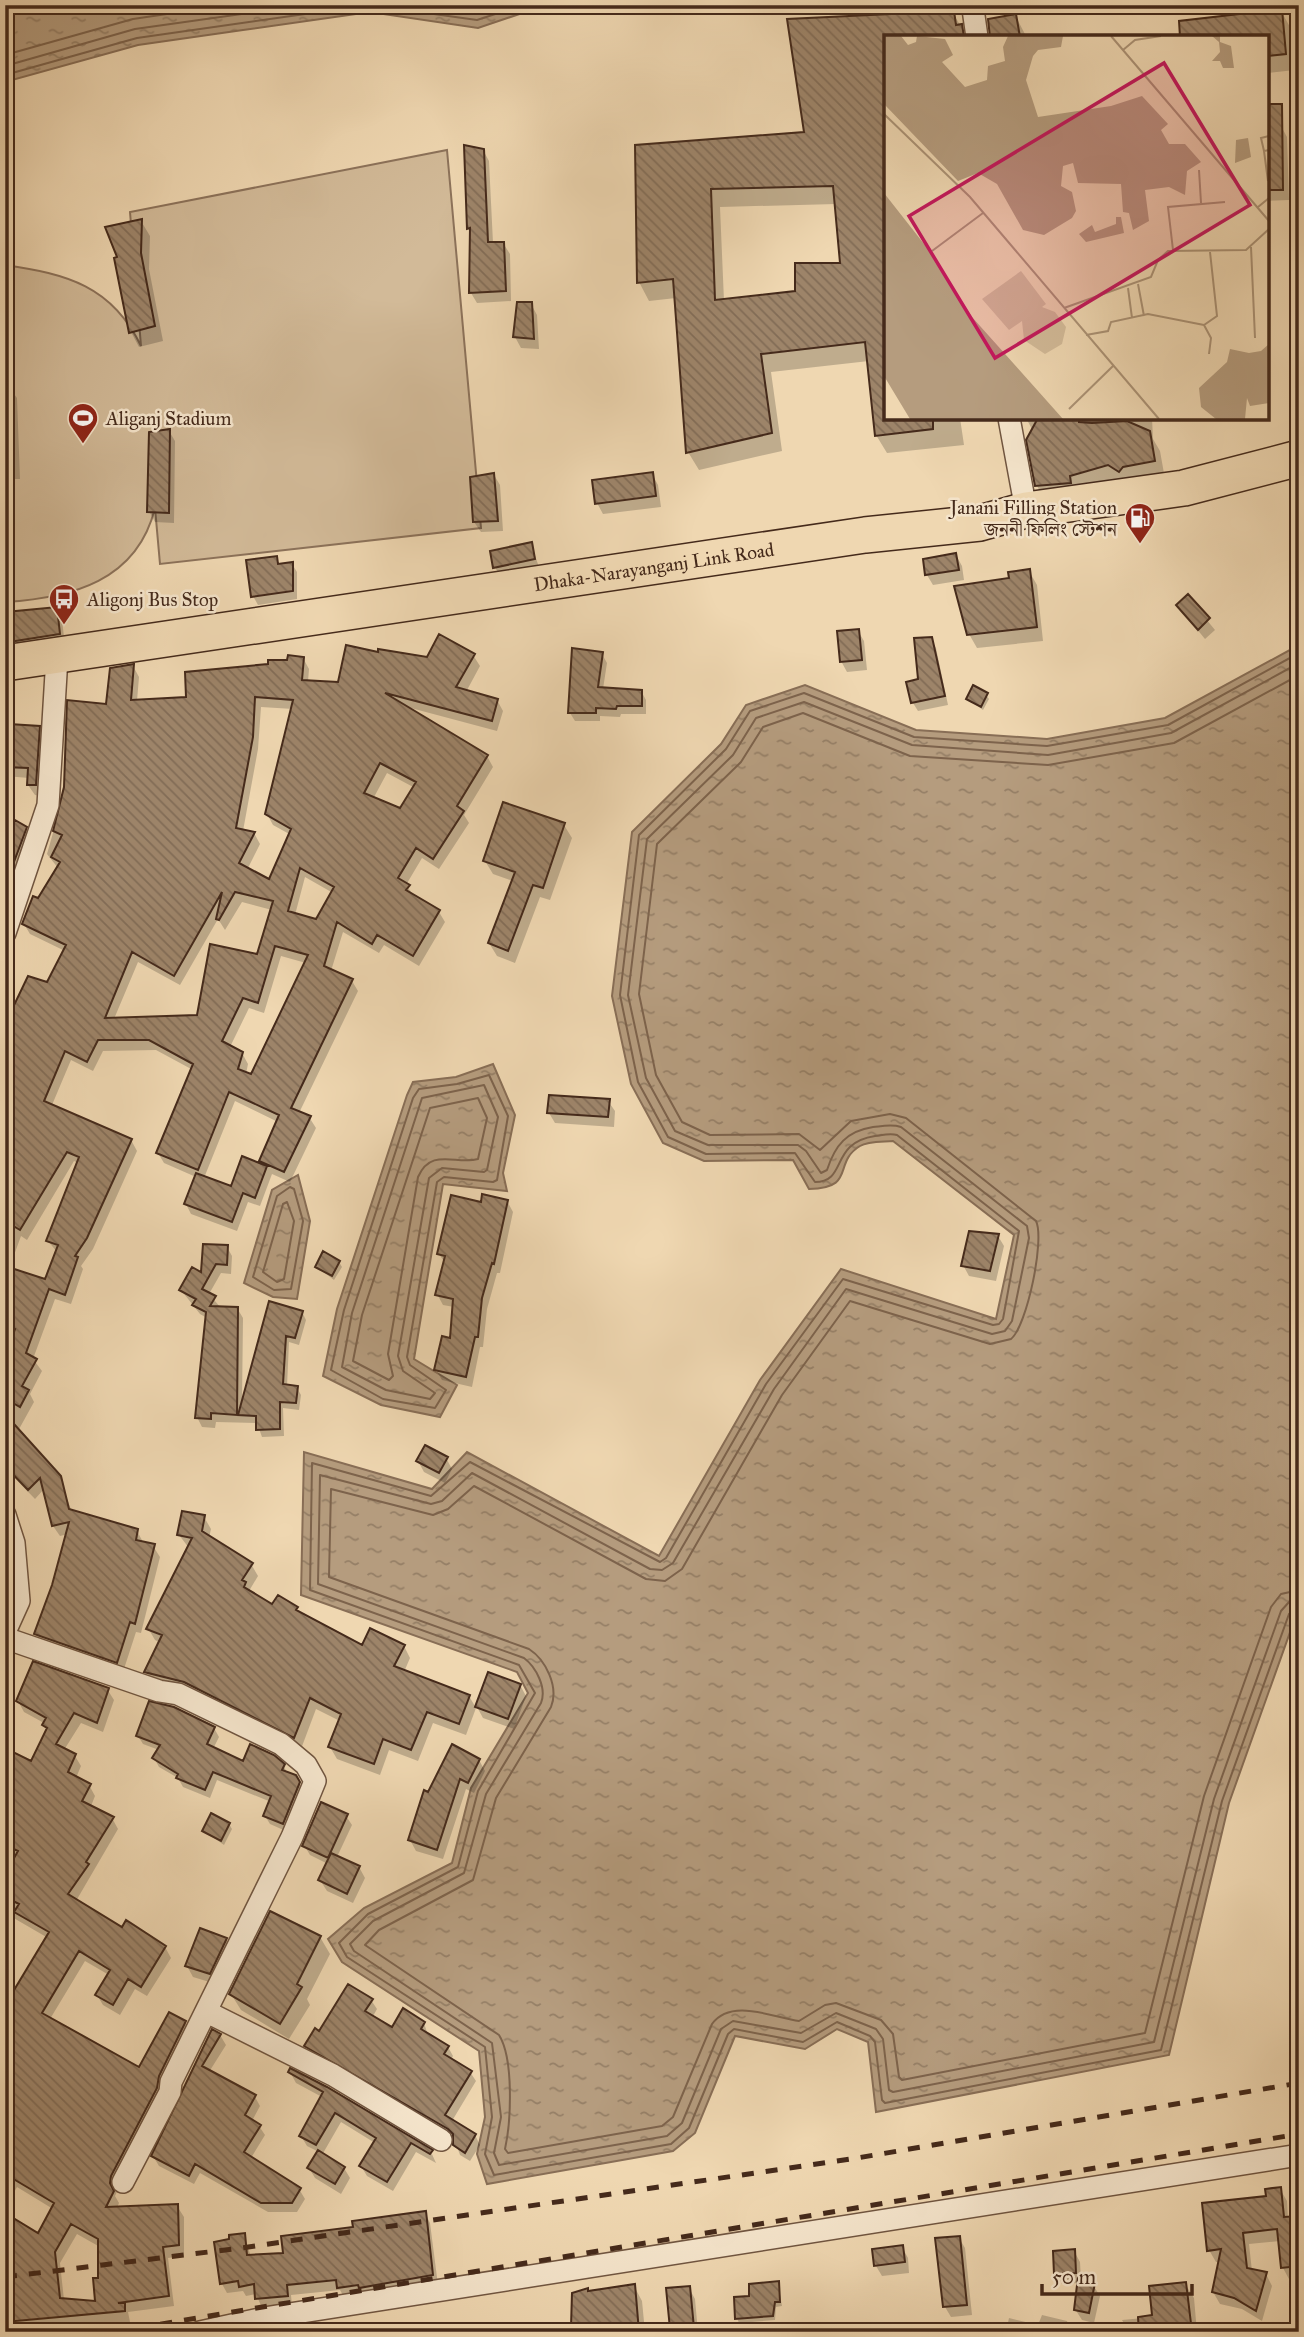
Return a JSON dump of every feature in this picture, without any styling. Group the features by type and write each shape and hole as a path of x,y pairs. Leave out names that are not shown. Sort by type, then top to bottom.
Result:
{"highway":[{"name":"Dhaka-Narayanganj Link Road","path":"5,663 865,535 980,523 1026,510 1184,488 1299,458"}],"street":[{"path":"973,9 977,35"},
{"path":"1009,420 1026,510"},
{"path":"5,933 48,805 57,657"},
{"path":"5,1515 14,1543 19,1601 5,1632"},
{"path":"5,1637 159,1691 178,1694 281,1744 313,1775 313,1788 292,1837 123,2182"},
{"path":"207,2012 332,2075 441,2140"},
{"path":"200,2332 264,2318 488,2286 1299,2155"}],"shaded area":[{"path":"447,150 481,528 160,564 155,508 146,533 133,553 117,569 98,581 54,596 5,602 5,265 68,279 102,296 116,309 141,346 130,212"}],"water":[{"path":"5,5 546,5 478,28 370,12 243,30 138,45 5,82"},
{"path":"1299,645 1299,1607 1229,1803 1169,2055 876,2112 868,2042 837,2029 805,2049 735,2036 695,2133 673,2151 487,2184 477,2154 485,2117 479,2051 342,1962 328,1939 364,1908 452,1863 471,1788 528,1693 517,1672 301,1595 304,1452 432,1489 467,1452 659,1556 760,1380 841,1269 996,1319 1014,1235 893,1141 863,1144 852,1153 839,1179 833,1184 809,1189 793,1160 704,1161 663,1143 631,1084 612,996 632,832 721,744 746,705 805,685 916,730 1047,739 1165,718"},
{"path":"493,1064 515,1115 503,1173 507,1191 443,1184 414,1359 457,1385 440,1417 381,1405 323,1376 337,1309 407,1095 413,1082 456,1077"},
{"path":"298,1175 310,1221 297,1299 273,1297 244,1283 272,1190"}],"building":[{"path":"1282,9 1286,54 1269,56 1269,35 1180,35 1179,21"},
{"path":"954,11 956,25 962,24 964,35 884,35 884,420 933,420 933,429 875,436 865,342 761,354 772,433 686,453 673,279 637,283 635,145 804,132 787,19","holes":["833,186 840,263 795,263 795,291 715,300 711,189"]},
{"path":"1016,14 1020,35 990,35 988,19"},
{"path":"1269,104 1282,104 1283,190 1269,190"},
{"path":"464,145 484,149 488,242 504,242 506,291 469,293 470,228 467,229"},
{"path":"142,219 141,253 155,326 129,333 114,258 117,257 105,227"},
{"path":"517,302 532,302 534,339 513,337"},
{"path":"1037,420 1079,420 1092,423 1127,421 1150,431 1155,461 1123,467 1119,472 1108,465 1070,476 1071,483 1035,486 1026,440"},
{"path":"170,429 169,513 147,512 149,432"},
{"path":"653,472 656,496 595,504 592,480"},
{"path":"494,473 498,521 473,522 470,477"},
{"path":"532,542 535,559 493,568 490,551"},
{"path":"956,553 959,570 925,575 923,559"},
{"path":"277,556 278,564 293,562 293,591 251,597 246,560"},
{"path":"1030,569 1037,627 967,635 954,586 1009,578 1008,572"},
{"path":"1188,594 1210,618 1198,630 1176,605"},
{"path":"57,607 60,634 9,642 6,612"},
{"path":"859,629 862,660 840,662 837,631"},
{"path":"439,634 475,654 456,687 498,699 492,721 385,693 488,755 457,806 464,811 433,859 416,848 398,878 410,885 406,890 440,910 413,956 377,935 372,944 337,922 324,966 353,979 291,1108 311,1116 284,1172 259,1161 279,1115 229,1092 198,1170 156,1153 193,1064 149,1040 98,1040 87,1062 65,1051 44,1101 132,1139 87,1238 75,1256 78,1257 65,1295 49,1289 26,1353 37,1359 22,1386 29,1390 20,1407 13,1403 5,1417 5,1357 15,1329 5,1325 5,1266 45,1279 58,1245 46,1241 79,1157 67,1152 20,1230 5,1221 5,1024 28,976 47,982 66,945 22,924 33,896 38,898 60,862 51,857 62,835 53,831 64,787 67,700 106,704 110,668 134,664 131,700 186,697 185,672 268,664 268,660 287,660 288,655 304,657 302,680 338,682 346,645 378,652 378,649 427,657","holes":["255,697 293,700 265,814 291,829 269,879 239,863 255,832 236,828 253,737","380,763 416,782 400,808 364,793","300,868 334,887 316,919 288,911","222,892 216,919 219,920 235,892 273,901 257,954 210,944 197,1015 105,1018 132,952 174,976","275,946 308,955 251,1074 238,1069 243,1052 222,1041 243,998 258,1003"]},
{"path":"932,637 945,696 911,703 906,682 918,679 914,638"},
{"path":"572,648 603,652 598,687 642,690 642,706 596,708 596,713 568,713"},
{"path":"973,685 988,693 981,707 966,699"},
{"path":"9,724 40,726 36,785 27,785 28,768 5,767"},
{"path":"503,802 565,823 543,888 533,885 508,951 488,943 515,872 483,861"},
{"path":"15,820 27,827 5,886 5,837"},
{"path":"549,1095 610,1099 608,1117 547,1113"},
{"path":"242,1156 267,1166 255,1198 243,1193 232,1222 184,1204 196,1173 231,1186"},
{"path":"482,1194 508,1200 494,1264 492,1263 482,1298 478,1337 475,1337 466,1377 434,1370 442,1336 450,1338 453,1299 435,1295 445,1256 437,1254 451,1195 481,1202"},
{"path":"969,1231 999,1234 990,1271 961,1266"},
{"path":"203,1244 228,1245 227,1265 216,1264 202,1289 216,1296 210,1306 238,1307 237,1415 211,1413 211,1419 195,1418 206,1312 192,1305 196,1299 179,1290 192,1267 201,1272"},
{"path":"323,1251 340,1261 332,1276 315,1267"},
{"path":"269,1301 303,1311 295,1338 286,1336 283,1384 298,1386 296,1403 280,1402 280,1429 256,1430 256,1416 238,1415"},
{"path":"14,1424 61,1476 69,1509 138,1529 136,1540 155,1544 135,1624 130,1622 117,1663 34,1634 52,1585 69,1522 52,1526 40,1478 28,1490 5,1466 5,1437"},
{"path":"425,1445 448,1457 439,1473 416,1461"},
{"path":"182,1511 205,1515 202,1531 253,1563 242,1580 246,1582 244,1587 272,1604 278,1595 298,1607 296,1610 362,1645 370,1628 405,1645 394,1666 470,1695 459,1724 427,1712 411,1750 383,1739 374,1764 328,1747 341,1714 310,1698 294,1738 184,1682 144,1672 162,1635 146,1629 192,1538 177,1535"},
{"path":"33,1661 109,1688 97,1723 74,1713 56,1744 76,1754 68,1772 91,1784 82,1801 114,1817 86,1862 89,1864 68,1894 122,1927 126,1920 166,1946 141,1987 128,1979 113,2005 95,1995 110,1970 79,1951 42,2013 139,2067 169,2012 186,2021 159,2076 157,2088 111,2176 110,2183 114,2191 106,2207 178,2204 179,2245 163,2247 169,2296 118,2303 125,2303 125,2311 5,2322 5,2213 38,2233 54,2203 5,2174 5,1991 11,1995 49,1932 14,1912 19,1904 5,1897 5,1874 18,1851 5,1845 5,1748 31,1761 47,1728 42,1725 46,1718 16,1701","holes":["71,2224 98,2239 98,2278 93,2278 95,2301 60,2298 55,2252"]},
{"path":"488,1672 521,1684 508,1719 475,1707"},
{"path":"149,1701 174,1707 215,1727 207,1744 243,1761 250,1744 274,1755 285,1764 282,1770 296,1775 300,1782 283,1824 263,1816 271,1796 213,1772 205,1790 176,1778 178,1774 152,1758 160,1745 136,1736"},
{"path":"452,1744 480,1759 468,1783 460,1779 437,1850 408,1840 424,1790 428,1792"},
{"path":"321,1802 348,1814 328,1858 302,1846"},
{"path":"211,1813 230,1823 221,1841 202,1831"},
{"path":"331,1853 360,1866 347,1894 318,1880"},
{"path":"270,1911 321,1936 297,1984 302,1987 280,2024 229,1994"},
{"path":"200,1928 227,1938 210,1974 185,1966"},
{"path":"348,1984 373,1999 365,2011 392,2027 403,2008 425,2022 421,2029 449,2046 444,2054 472,2071 445,2115 476,2134 465,2153 453,2145 453,2134 448,2129 304,2046 315,2028 319,2031"},
{"path":"212,2029 221,2034 202,2066 256,2095 245,2115 261,2125 244,2152 301,2188 292,2203 261,2203 195,2164 189,2176 151,2156"},
{"path":"290,2068 433,2150 430,2154 411,2143 387,2182 359,2166 376,2138 335,2113 316,2145 299,2136 323,2092 288,2072"},
{"path":"318,2150 345,2167 335,2184 307,2168"},
{"path":"1281,2187 1284,2217 1299,2216 1299,2266 1281,2268 1277,2229 1243,2233 1247,2268 1267,2272 1256,2311 1234,2298 1212,2292 1221,2249 1207,2251 1202,2203 1266,2196 1265,2189"},
{"path":"426,2211 433,2275 359,2288 358,2285 337,2288 336,2280 287,2285 288,2296 255,2299 254,2284 239,2287 238,2281 220,2284 214,2242 229,2239 229,2235 245,2233 247,2255 283,2253 281,2236 353,2227 352,2221"},
{"path":"960,2236 967,2305 943,2307 935,2238"},
{"path":"903,2245 905,2262 874,2266 872,2249"},
{"path":"1075,2249 1076,2273 1054,2274 1053,2251"},
{"path":"1078,2277 1095,2283 1089,2313 1074,2310"},
{"path":"779,2281 780,2302 775,2302 773,2316 735,2319 734,2297 749,2296 749,2284"},
{"path":"1186,2282 1192,2332 1139,2332 1138,2317 1152,2315 1149,2286"},
{"path":"635,2284 639,2332 593,2332 593,2324 571,2327 572,2293 588,2288 588,2291"},
{"path":"690,2286 694,2328 670,2329 666,2288"}],"railway":[{"path":"5,2277 241,2248 851,2159 1299,2083"},
{"path":"113,2332 1299,2134"}],"place":[{"name":"Aliganj Stadium","path":"83,445"},
{"name":"Janani Filling Station জননী ফিলিং স্টেশন","path":"1140,545"},
{"name":"Aligonj Bus Stop","path":"64,626"}]}
